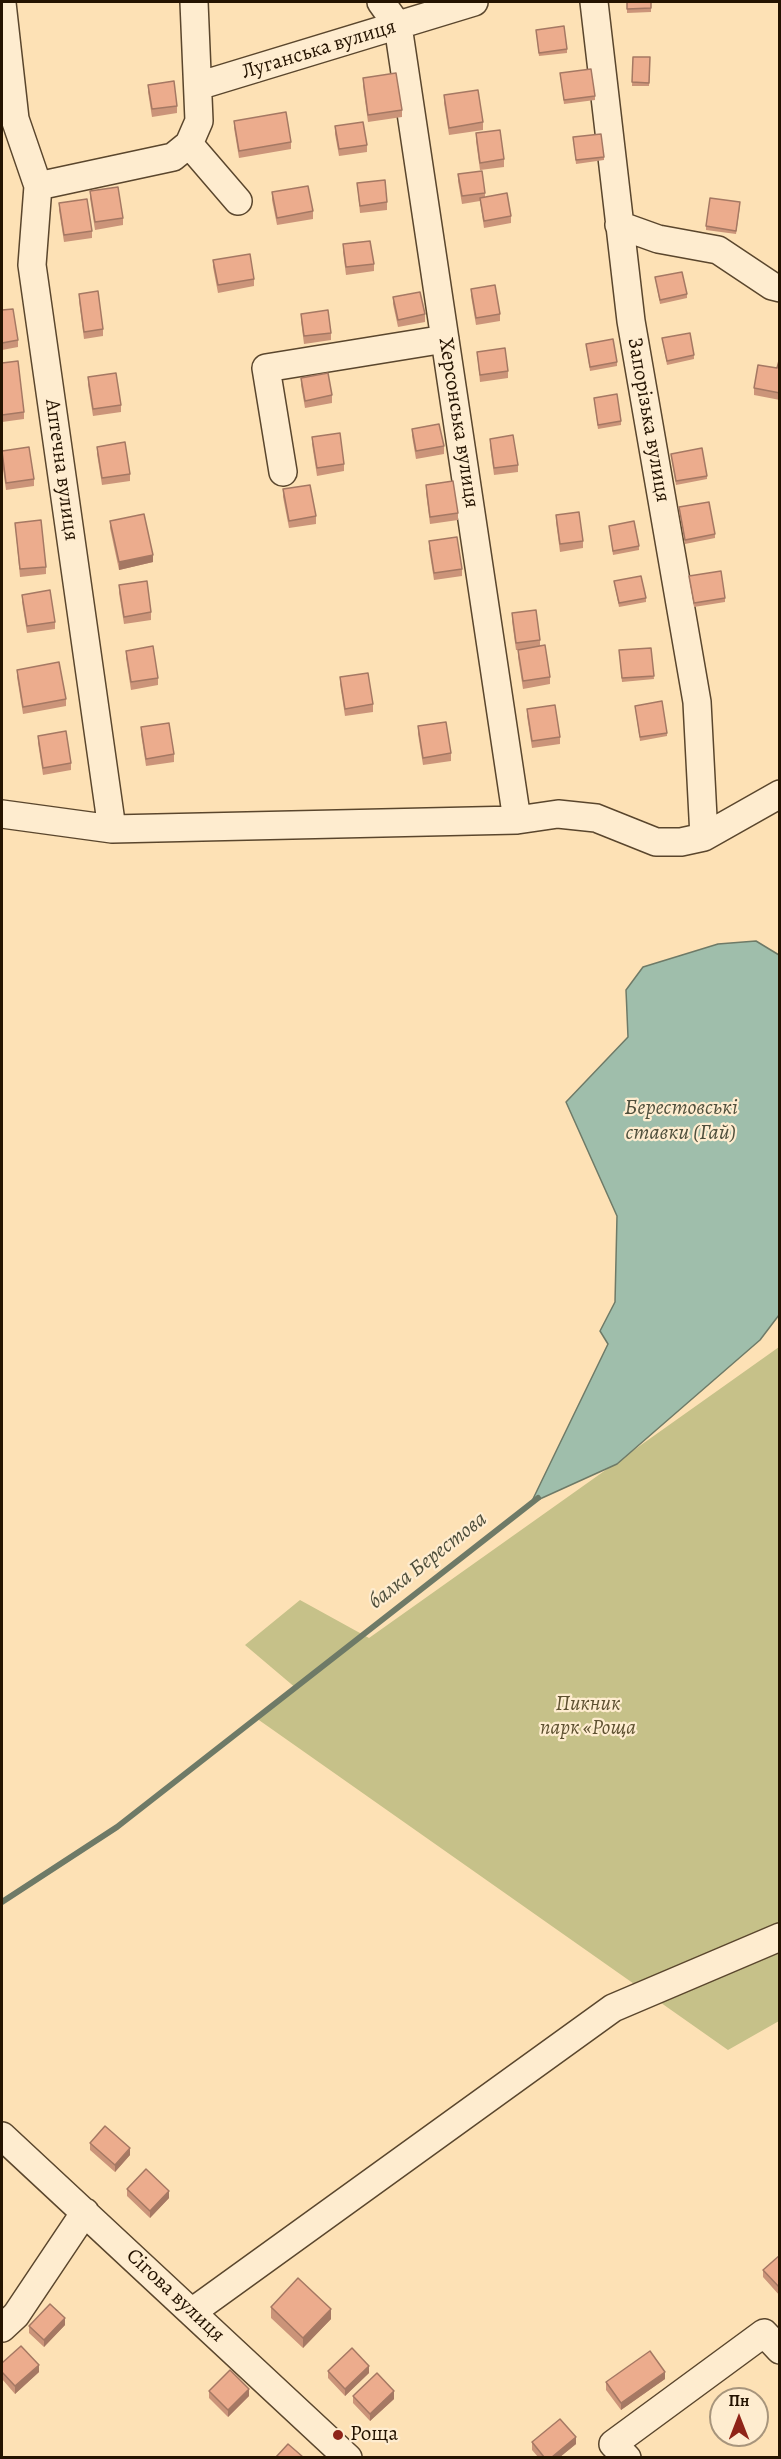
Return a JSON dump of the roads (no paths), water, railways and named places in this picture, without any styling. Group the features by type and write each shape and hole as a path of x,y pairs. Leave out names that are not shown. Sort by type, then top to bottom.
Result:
{"street":[{"path":"38,186 173,157 189,144 199,122 194,2"},
{"path":"381,2 398,26"},
{"name":"Луганська вулиця","path":"198,86 474,2"},
{"name":"Запорізька вулиця","path":"594,2 632,321 697,702 705,837"},
{"name":"Аптечна вулиця","path":"2,3 15,119 38,186 32,266 112,829"},
{"name":"Херсонська вулиця","path":"398,26 517,820"},
{"path":"189,144 238,201"},
{"path":"619,225 658,239 718,250 772,286 780,288"},
{"path":"283,472 266,368 445,339"},
{"path":"2,814 112,829 517,820 558,814 596,818 656,842 681,842 705,837 780,794"},
{"path":"192,2312 613,2008 780,1938"},
{"name":"Сігова вулиця","path":"2,2136 348,2457"},
{"path":"2,2328 16,2315 85,2212"},
{"path":"627,2457 613,2444 764,2333 780,2350"}],"water":[{"name":"Берестовські ставки (Гай)","path":"756,941 779,955 779,1315 760,1340 617,1464 531,1503 608,1344 600,1331 615,1302 617,1216 566,1102 628,1037 626,990 643,967 718,944"}],"waterway":[{"name":"балка Берестова","path":"2,1902 117,1827 538,1498"}],"place":[{"name":"Роща","path":"338,2435"}],"park label":[{"name":"Пикник парк «Роща","path":"588,1717"}]}
